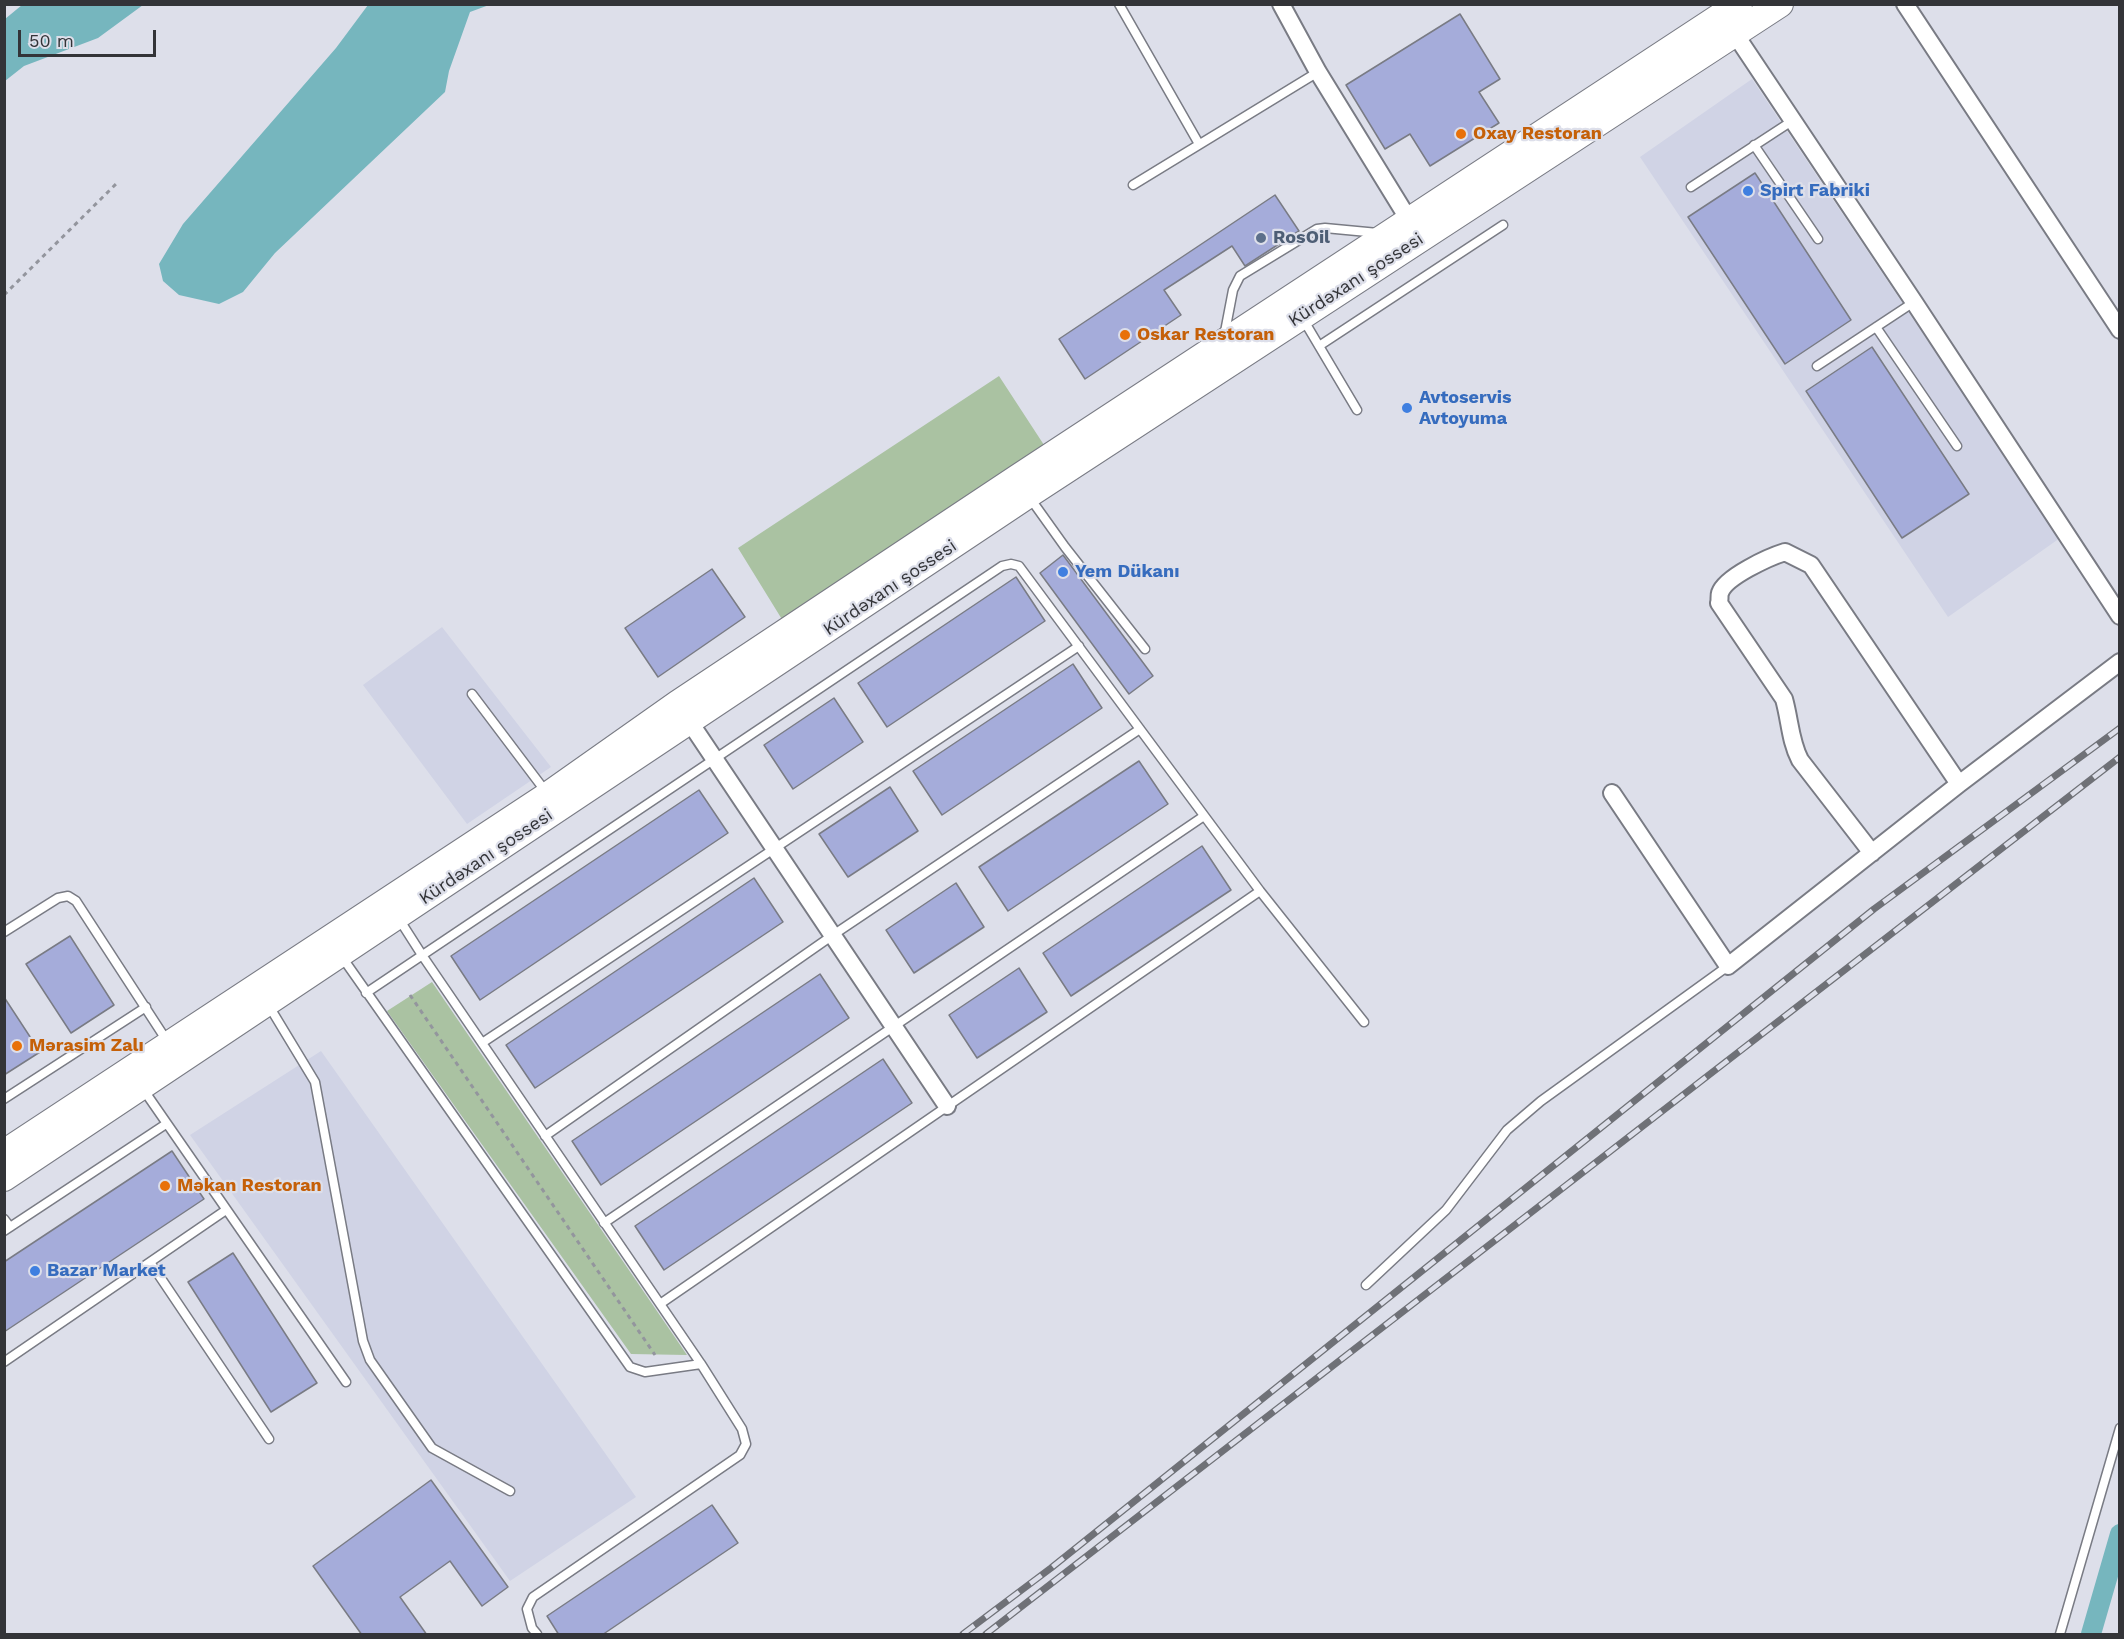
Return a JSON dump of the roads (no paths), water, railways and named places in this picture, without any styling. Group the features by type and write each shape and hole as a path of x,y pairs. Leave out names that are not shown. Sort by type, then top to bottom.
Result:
{"main road":[{"name":"Kürdəxanı şossesi","path":"4,1153 548,795 683,713 1028,495 1301,316 1399,235 1739,4"},
{"name":"Kürdəxanı şossesi","path":"4,1178 397,916 683,713 1223,343 1735,34 1780,4"}],"street":[{"path":"1281,4 1318,72 1399,235"},
{"path":"1905,4 2120,330"},
{"path":"1735,34 2120,616"},
{"path":"1872,852 1800,760 1793,747 1784,699 1719,603 1720,592 1729,582 1766,559 1785,552 1811,565 1959,784"},
{"path":"1612,793 1728,966 1959,784 2120,662"},
{"path":"683,713 947,1106"}],"lane":[{"path":"1119,4 1199,144"},
{"path":"1134,185 1318,72"},
{"path":"1691,187 1792,120"},
{"path":"1754,145 1818,239"},
{"path":"1319,346 1503,225"},
{"path":"1223,343 1233,290 1240,276 1317,230 1325,228 1399,235"},
{"path":"1817,366 1914,302"},
{"path":"1301,316 1357,410"},
{"path":"1876,327 1957,446"},
{"path":"1028,495 1065,547 1145,649"},
{"path":"366,993 1002,566 1011,564 1019,566 1260,891 1364,1022"},
{"path":"482,1043 1079,646"},
{"path":"472,694 548,795"},
{"path":"545,1136 833,935 1140,729"},
{"path":"604,1223 1204,816"},
{"path":"660,1304 1260,891"},
{"path":"4,932 58,898 69,896 76,901 169,1044"},
{"path":"397,916 701,1364 742,1429 747,1444 740,1455 533,1597 527,1609 532,1629 537,1635"},
{"path":"340,954 630,1367 645,1371 701,1364"},
{"path":"1366,1285 1446,1210 1507,1130 1541,1101 1728,966"},
{"path":"267,1003 315,1082 363,1341 370,1360 432,1448 510,1491"},
{"path":"4,1099 146,1007"},
{"path":"141,1087 346,1382"},
{"path":"4,1219 7,1229 166,1124"},
{"path":"4,1362 226,1210"},
{"path":"150,1262 269,1438"},
{"path":"2060,1635 2120,1428"}],"water":[{"path":"22,5 143,5 98,38 24,66 5,81 5,19"},
{"path":"368,5 489,5 470,12 449,71 445,92 275,253 243,292 219,304 179,295 163,281 159,264 183,224 336,48"}],"waterway":[{"path":"2091,1634 2120,1534"}],"railway":[{"path":"963,1634 1051,1568 1874,909 2120,728"},
{"path":"986,1634 2120,757"}],"place":[{"name":"Oxay Restoran","path":"1461,134"},
{"name":"Spirt Fabriki","path":"1748,191"},
{"name":"RosOil","path":"1261,238"},
{"name":"Oskar Restoran","path":"1125,335"},
{"name":"Avtoservis Avtoyuma","path":"1407,408"},
{"name":"Yem Dükanı","path":"1063,572"},
{"name":"Mərasim Zalı","path":"17,1046"},
{"name":"Məkan Restoran","path":"165,1186"},
{"name":"Bazar Market","path":"35,1271"}]}
